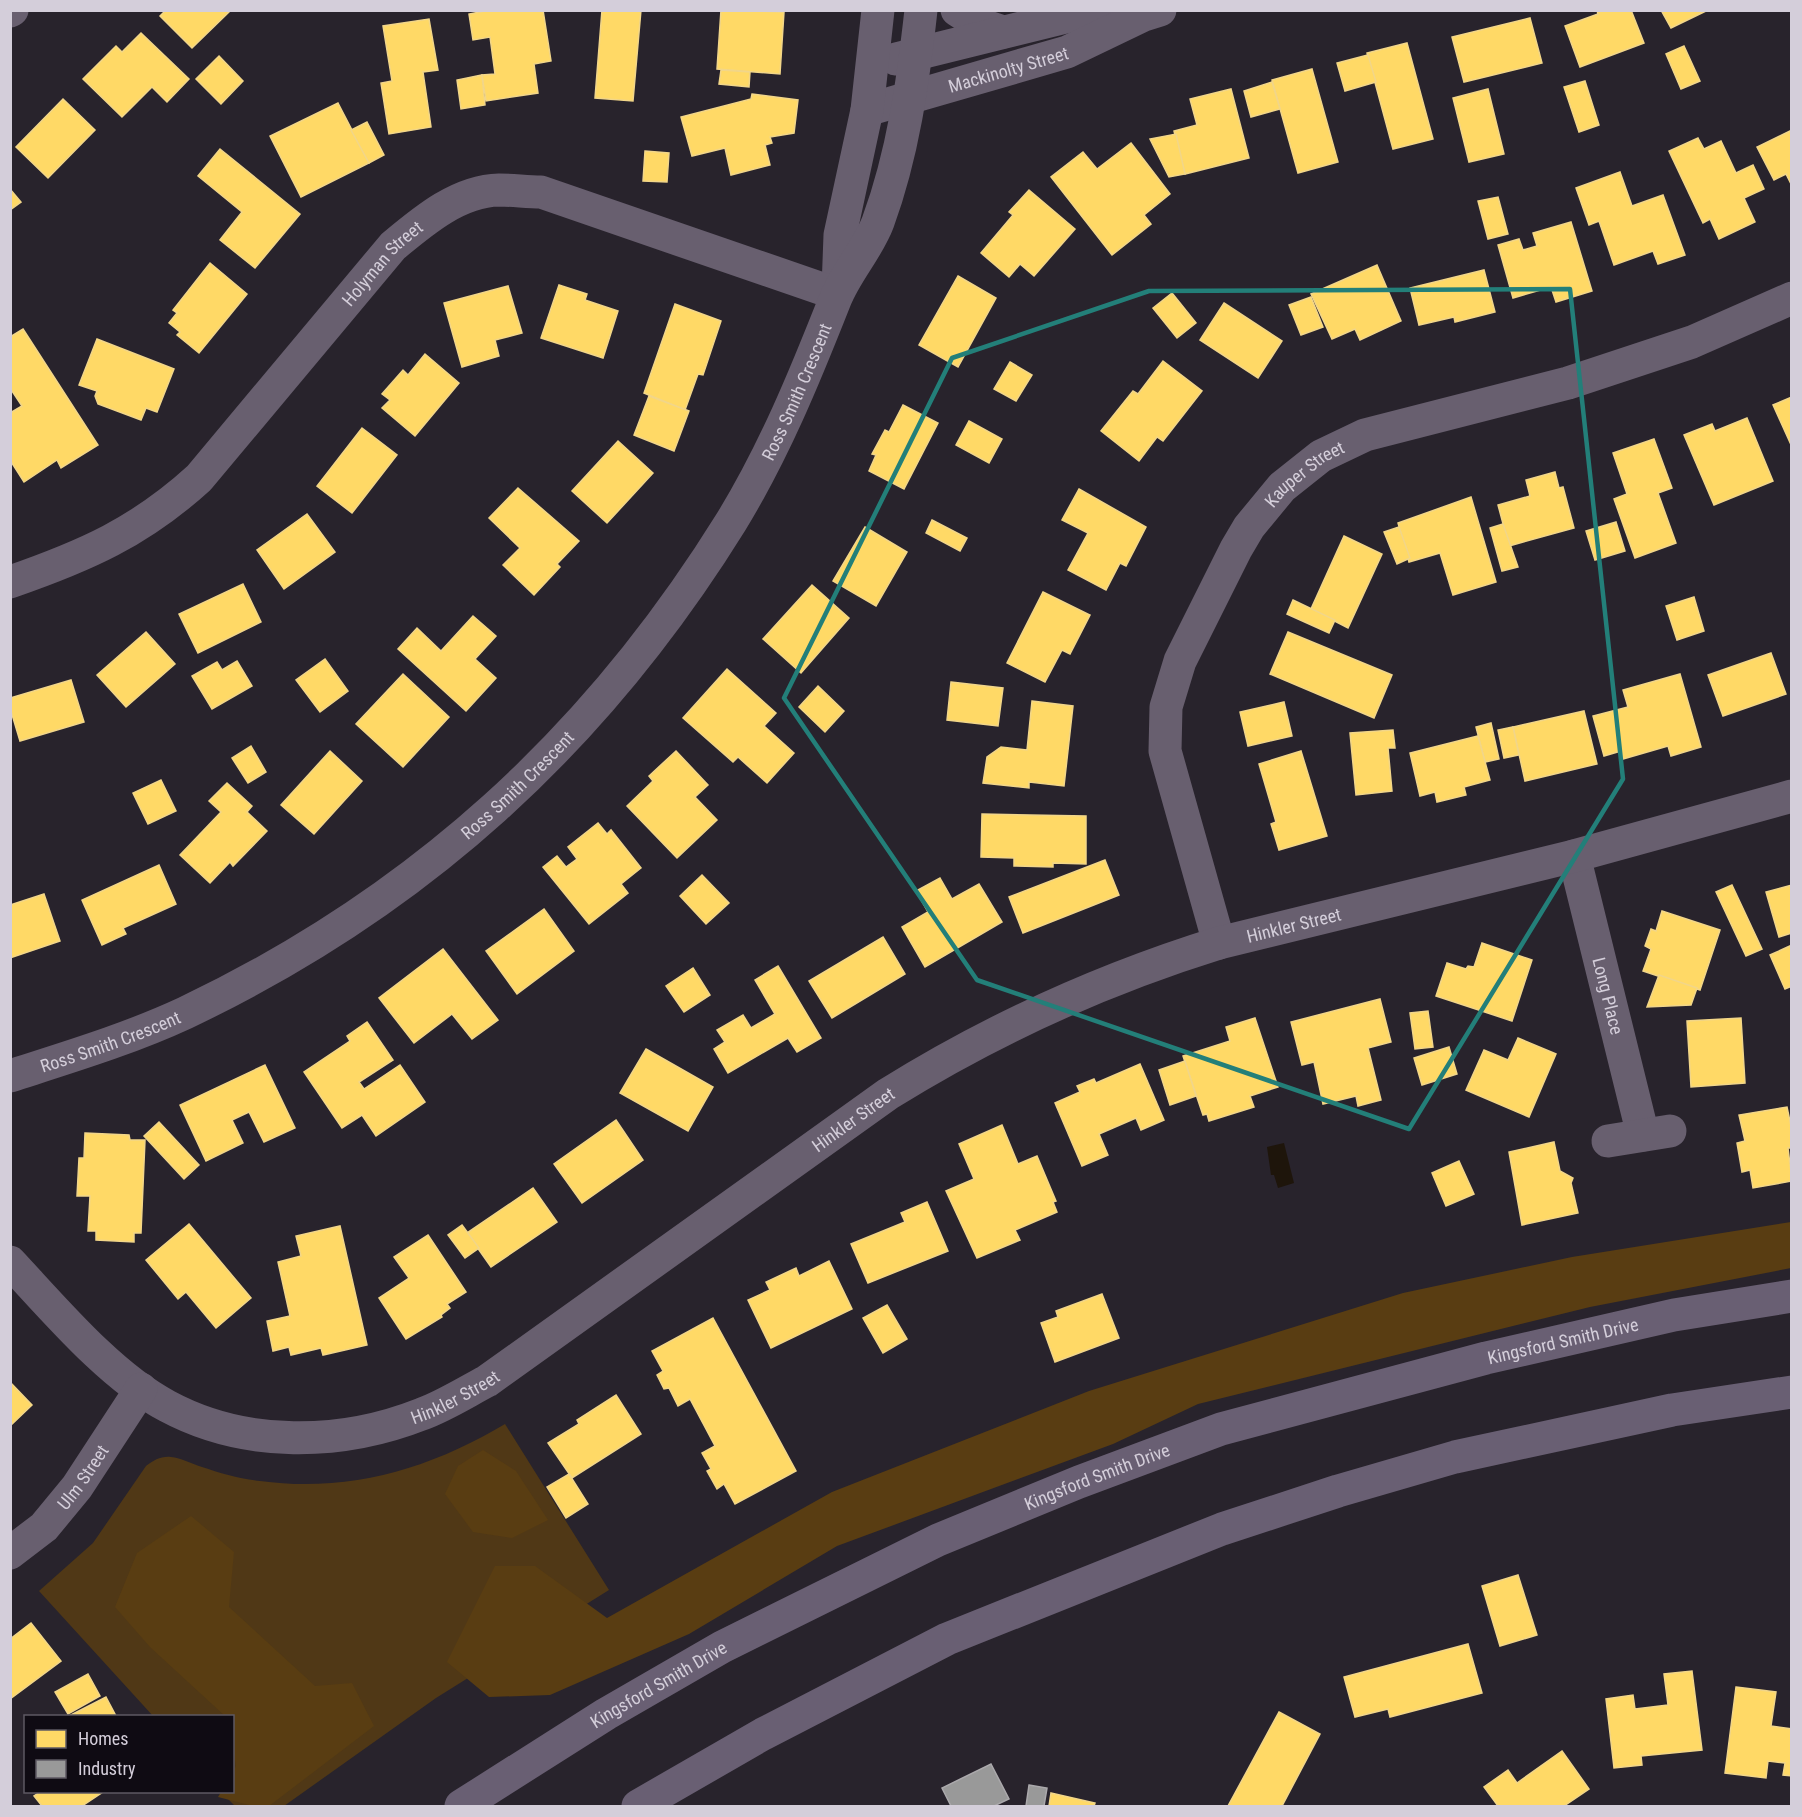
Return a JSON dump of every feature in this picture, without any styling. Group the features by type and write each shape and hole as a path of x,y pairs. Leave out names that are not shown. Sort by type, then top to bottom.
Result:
{"main road":[{"name":"Kingsford Smith Drive","path":"461,1806 606,1714 722,1647 939,1540 1090,1478 1221,1429 1486,1358 1674,1315 1791,1296"},
{"path":"638,1806 763,1734 947,1639 1222,1529 1338,1491 1455,1458 1672,1410 1791,1392"}],"street":[{"name":"Ross Smith Crescent","path":"837,294 840,235 867,110 878,10"},
{"name":"Ross Smith Crescent","path":"10,1076 128,1037 183,1014 292,958 345,926 445,853 538,769 582,723 662,625 732,520 791,409 837,294 877,224 911,98 921,10"},
{"path":"957,10 979,24 1004,32"},
{"name":"Mackinolty Street","path":"873,64 1082,13 1106,10"},
{"name":"Mackinolty Street","path":"867,110 1067,52 1141,12"},
{"name":"Holyman Street","path":"10,582 57,566 117,539 173,502 199,478 393,246 431,214 475,195 497,190 541,192 837,294"},
{"name":"Kauper Street","path":"1219,943 1165,751 1166,707 1180,662 1236,549 1249,527 1282,487 1321,456 1365,435 1568,383 1692,342 1791,298"},
{"name":"Hinkler Street","path":"10,1262 82,1340 141,1389 167,1406 225,1430 289,1439 356,1434 423,1414 487,1381 878,1101 940,1061 1050,1005 1162,961 1219,943 1574,856 1791,795"},
{"name":"Long Place","path":"1574,856 1656,1133 1608,1141"},
{"name":"Ulm Street","path":"10,1553 44,1527 77,1487 141,1389"}],"highlighted area":[{"path":"1570,289 1623,779 1409,1129 977,980 784,698 952,358 1149,291"}],"shaded area":[{"path":"1284,1143 1294,1183 1278,1188 1274,1175 1271,1175 1267,1147"},
{"path":"1791,1222 1791,1268 1590,1307 1198,1404 1113,1444 837,1546 689,1634 550,1695 489,1697 447,1662 495,1566 535,1566 607,1618 832,1492 1089,1391 1403,1293 1572,1257"},
{"path":"505,1424 609,1590 436,1698 284,1806 235,1806 222,1793 234,1793 234,1715 152,1715 39,1591 93,1543 146,1466 158,1459 175,1458 223,1474 253,1480 293,1484 325,1483 387,1474 418,1465 477,1440"},
{"path":"483,1450 516,1471 548,1520 512,1538 473,1532 445,1494 458,1466"},
{"path":"191,1516 234,1552 229,1607 315,1686 352,1683 374,1726 269,1806 253,1806 218,1797 220,1793 234,1793 236,1766 234,1715 224,1715 150,1647 115,1607 137,1553"}],"building: Homes":[{"path":"166,10 231,10 192,48 160,16"},
{"path":"490,10 543,10 551,61 534,64 538,93 486,101 482,75 495,74 490,37 473,40 469,14"},
{"path":"602,10 641,10 633,101 595,98"},
{"path":"721,10 784,12 780,74 717,69"},
{"path":"1597,10 1631,10 1644,43 1580,67 1565,26 1598,14"},
{"path":"1661,10 1708,10 1671,28"},
{"path":"1530,18 1542,63 1464,82 1452,37"},
{"path":"429,19 438,70 423,72 431,127 389,134 381,83 392,81 383,26"},
{"path":"141,33 189,79 167,102 152,87 122,117 83,79 116,46 122,52"},
{"path":"1407,43 1433,139 1393,149 1367,53"},
{"path":"1684,46 1700,81 1681,89 1666,54"},
{"path":"1368,55 1376,82 1345,91 1337,63"},
{"path":"219,56 243,81 221,104 196,79"},
{"path":"1312,69 1338,162 1298,173 1272,80"},
{"path":"721,70 750,72 749,87 719,84"},
{"path":"482,75 485,105 461,109 457,80"},
{"path":"1585,81 1599,125 1579,132 1564,87"},
{"path":"1272,82 1280,109 1251,117 1244,91"},
{"path":"1231,89 1249,158 1185,174 1174,131 1197,125 1190,99"},
{"path":"1488,89 1504,154 1469,162 1453,98"},
{"path":"752,94 798,100 794,133 770,137 772,143 765,145 770,165 731,175 725,148 692,156 681,117 751,99"},
{"path":"63,99 95,130 48,178 16,147"},
{"path":"338,103 369,163 301,197 270,136"},
{"path":"367,122 384,155 369,163 351,130"},
{"path":"1792,130 1792,186 1786,174 1774,180 1757,147"},
{"path":"1176,134 1185,174 1169,177 1150,139"},
{"path":"1698,138 1704,149 1721,141 1736,173 1753,165 1764,189 1744,198 1755,222 1719,239 1710,219 1703,223 1669,151"},
{"path":"1131,143 1170,194 1144,215 1151,224 1112,255 1051,177 1083,152 1097,169"},
{"path":"220,149 300,214 255,268 220,240 242,212 198,176"},
{"path":"645,151 669,153 667,182 643,181"},
{"path":"1620,172 1632,206 1663,195 1685,255 1658,264 1653,251 1614,265 1599,221 1589,225 1576,188"},
{"path":"10,189 21,202 10,210"},
{"path":"1029,190 1075,229 1034,276 1020,264 1009,277 981,253 1013,215 1009,212"},
{"path":"1498,197 1508,234 1488,239 1478,201"},
{"path":"1571,222 1592,291 1556,302 1551,287 1513,298 1498,245 1519,239 1523,250 1537,246 1533,233"},
{"path":"210,263 247,294 199,353 177,335 180,332 169,323 177,313 173,310"},
{"path":"1377,265 1401,321 1360,340 1355,329 1332,339 1311,294"},
{"path":"1484,270 1495,312 1455,322 1454,317 1419,325 1410,288"},
{"path":"958,276 996,298 958,367 919,345"},
{"path":"559,285 587,294 585,300 618,311 603,358 541,338"},
{"path":"508,286 522,333 495,340 499,356 462,367 444,303"},
{"path":"1172,293 1196,323 1177,338 1153,308"},
{"path":"1311,297 1323,327 1301,335 1289,305"},
{"path":"1224,303 1282,341 1258,378 1200,340"},
{"path":"675,304 721,321 703,375 698,374 685,410 644,393"},
{"path":"23,329 98,445 61,468 57,460 24,482 10,460 10,413 22,406 10,388 10,337"},
{"path":"97,339 174,369 157,412 146,408 141,420 98,404 95,396 97,391 79,385"},
{"path":"425,354 459,383 415,436 382,408 390,400 382,394 403,370 408,375"},
{"path":"1163,361 1202,391 1163,441 1157,437 1139,461 1101,431 1133,391 1138,394"},
{"path":"1010,362 1032,375 1016,401 994,389"},
{"path":"649,396 689,411 674,451 634,435"},
{"path":"1792,397 1792,447 1773,405"},
{"path":"903,405 938,423 904,489 869,471 876,455 872,454 885,430 889,432"},
{"path":"1747,418 1773,481 1714,505 1684,435 1712,424 1715,431"},
{"path":"969,421 1002,439 989,463 956,445"},
{"path":"362,428 397,455 352,513 317,486"},
{"path":"1654,439 1672,488 1658,493 1676,543 1635,558 1614,499 1627,494 1613,453"},
{"path":"618,441 653,473 607,523 572,491"},
{"path":"1555,472 1559,488 1563,487 1574,528 1509,546 1498,505 1530,496 1526,480"},
{"path":"518,488 579,541 557,564 560,567 534,595 503,565 520,548 489,518"},
{"path":"1079,489 1146,527 1126,566 1120,563 1106,590 1068,570 1088,533 1062,520"},
{"path":"1471,497 1496,582 1453,595 1440,553 1409,562 1398,523"},
{"path":"307,514 335,552 284,589 257,550"},
{"path":"932,520 967,538 960,551 926,533"},
{"path":"1616,522 1625,551 1595,560 1586,531"},
{"path":"1503,524 1518,567 1502,571 1490,528"},
{"path":"865,527 907,552 876,606 833,581"},
{"path":"1399,527 1410,558 1397,564 1384,532"},
{"path":"1344,536 1382,554 1348,628 1311,609"},
{"path":"243,584 261,622 198,653 179,614"},
{"path":"812,585 849,618 801,673 763,639"},
{"path":"1043,592 1090,615 1070,654 1062,650 1045,682 1007,663"},
{"path":"1694,597 1704,631 1677,640 1666,606"},
{"path":"1293,600 1335,620 1329,633 1287,614"},
{"path":"473,616 496,636 475,659 496,678 466,711 398,649 417,628 441,651"},
{"path":"146,632 175,664 126,707 97,675"},
{"path":"1288,632 1392,675 1374,718 1270,674"},
{"path":"1771,653 1786,694 1723,716 1708,675"},
{"path":"325,659 348,691 320,712 296,680"},
{"path":"237,661 252,686 212,709 192,676 217,662 222,670"},
{"path":"727,669 776,713 764,726 794,753 767,783 738,757 733,762 683,718"},
{"path":"403,674 449,717 403,767 356,724"},
{"path":"1680,674 1701,747 1671,756 1668,746 1623,759 1621,751 1604,756 1593,716 1628,707 1623,690"},
{"path":"71,680 84,722 20,741 10,708 10,698"},
{"path":"951,682 1003,688 998,726 947,720"},
{"path":"818,686 844,711 825,732 799,707"},
{"path":"1032,701 1073,706 1064,786 1029,782 1029,788 983,783 987,757 1001,747 1027,750"},
{"path":"1284,702 1292,736 1248,746 1240,712"},
{"path":"1584,711 1597,764 1525,781 1513,727"},
{"path":"1491,723 1499,759 1485,762 1476,727"},
{"path":"1513,727 1519,755 1504,758 1498,730"},
{"path":"1393,730 1395,748 1388,748 1392,791 1356,795 1350,733"},
{"path":"1478,736 1490,780 1464,787 1466,795 1437,802 1435,792 1420,796 1410,753"},
{"path":"251,746 266,772 248,783 232,758"},
{"path":"330,751 362,781 314,834 281,805"},
{"path":"676,751 708,785 695,797 717,820 677,858 627,806 653,781 649,776"},
{"path":"1301,751 1327,836 1279,850 1271,824 1276,822 1259,764"},
{"path":"161,780 176,811 148,824 133,793"},
{"path":"227,783 252,806 247,812 267,831 233,866 230,862 210,883 180,855 221,812 209,801"},
{"path":"982,814 1086,816 1086,864 1053,863 1053,867 1014,866 1014,858 981,857"},
{"path":"598,823 607,834 611,830 641,868 621,884 628,893 589,924 543,867 557,856 566,867 577,859 568,847"},
{"path":"1105,860 1119,895 1023,933 1009,897"},
{"path":"159,865 176,904 123,928 126,934 102,945 82,900"},
{"path":"702,875 729,903 706,924 680,896"},
{"path":"940,878 952,899 979,884 1002,922 925,967 902,927 928,912 916,891"},
{"path":"1732,885 1762,949 1746,956 1716,892"},
{"path":"1792,885 1792,933 1779,937 1766,892"},
{"path":"44,894 60,941 10,958 10,905"},
{"path":"544,909 574,951 517,994 486,951"},
{"path":"1662,911 1720,930 1700,990 1643,971 1651,949 1645,946 1651,929 1656,931"},
{"path":"883,937 905,974 832,1018 809,981"},
{"path":"1482,943 1532,960 1512,1021 1436,996 1447,963 1466,969 1468,966 1474,967"},
{"path":"1792,945 1792,986 1785,989 1770,955"},
{"path":"443,949 498,1020 472,1039 452,1014 414,1043 379,998"},
{"path":"778,966 821,1038 797,1052 788,1038 728,1073 714,1049 725,1042 717,1030 743,1015 751,1028 775,1014 755,980"},
{"path":"693,968 710,995 684,1012 666,986"},
{"path":"1659,975 1697,988 1691,1005 1647,1007"},
{"path":"1380,999 1391,1042 1368,1048 1381,1100 1358,1106 1356,1096 1323,1104 1314,1062 1302,1065 1291,1022"},
{"path":"1428,1011 1433,1047 1415,1049 1410,1013"},
{"path":"1255,1018 1278,1087 1250,1096 1254,1107 1209,1121 1207,1114 1203,1115 1183,1056 1230,1041 1226,1027"},
{"path":"1741,1018 1745,1083 1691,1087 1687,1021"},
{"path":"367,1022 393,1060 359,1082 364,1089 400,1065 425,1102 376,1136 362,1115 342,1128 304,1072 350,1041 347,1036"},
{"path":"1518,1038 1556,1054 1529,1117 1466,1090 1484,1050 1508,1060"},
{"path":"1449,1047 1457,1074 1422,1085 1414,1058"},
{"path":"646,1049 713,1087 688,1131 620,1093"},
{"path":"1185,1061 1196,1096 1170,1105 1159,1070"},
{"path":"1140,1064 1164,1120 1141,1130 1136,1118 1099,1134 1108,1155 1082,1166 1055,1103 1080,1092 1077,1086 1094,1079 1096,1083"},
{"path":"265,1065 295,1128 264,1142 249,1112 232,1120 243,1143 206,1161 180,1105"},
{"path":"1787,1107 1792,1131 1792,1148 1788,1148 1792,1181 1753,1188 1750,1170 1742,1172 1737,1143 1745,1141 1739,1115"},
{"path":"616,1120 643,1160 582,1203 554,1164"},
{"path":"159,1122 199,1165 184,1179 144,1136"},
{"path":"1002,1125 1018,1164 1037,1156 1056,1201 1053,1202 1057,1212 1015,1230 1020,1240 977,1258 946,1191 974,1179 959,1144"},
{"path":"85,1133 129,1135 130,1140 145,1140 141,1233 134,1233 134,1242 96,1240 96,1231 88,1231 90,1196 77,1196 79,1158 84,1158"},
{"path":"1554,1142 1560,1171 1573,1178 1571,1183 1578,1213 1522,1225 1509,1152"},
{"path":"1459,1161 1474,1194 1446,1206 1432,1173"},
{"path":"533,1188 557,1222 491,1267 467,1233"},
{"path":"927,1202 948,1251 868,1283 851,1244 905,1222 901,1213"},
{"path":"189,1224 251,1298 216,1328 186,1292 178,1299 146,1260"},
{"path":"462,1225 479,1248 465,1258 448,1235"},
{"path":"340,1226 367,1345 323,1355 321,1348 291,1355 289,1347 273,1351 267,1321 290,1316 278,1262 301,1256 296,1236"},
{"path":"428,1235 466,1292 447,1304 450,1308 441,1315 442,1317 406,1339 379,1298 409,1278 394,1257"},
{"path":"829,1261 852,1309 771,1348 748,1300 770,1290 766,1282 796,1268 799,1276"},
{"path":"1102,1294 1119,1338 1055,1362 1041,1323 1058,1317 1056,1311"},
{"path":"887,1305 907,1339 883,1353 863,1318"},
{"path":"713,1318 796,1471 735,1504 724,1484 717,1489 707,1471 711,1469 702,1453 715,1446 690,1399 678,1406 669,1388 664,1389 657,1375 663,1371 652,1351"},
{"path":"10,1382 32,1405 10,1426"},
{"path":"616,1395 641,1434 572,1478 548,1443 579,1424 577,1420"},
{"path":"569,1474 588,1504 566,1518 547,1487"},
{"path":"1518,1575 1537,1635 1500,1646 1482,1586"},
{"path":"31,1623 61,1661 10,1699 10,1639"},
{"path":"1468,1644 1482,1693 1390,1717 1388,1709 1355,1717 1344,1677"},
{"path":"1692,1671 1702,1750 1641,1756 1642,1765 1614,1768 1606,1699 1633,1695 1635,1709 1668,1705 1664,1674"},
{"path":"88,1674 100,1696 68,1714 55,1692"},
{"path":"1736,1687 1776,1692 1771,1726 1792,1729 1792,1776 1783,1775 1785,1763 1768,1761 1766,1778 1725,1773"},
{"path":"106,1697 115,1715 71,1715"},
{"path":"1279,1712 1320,1734 1282,1806 1228,1806"},
{"path":"1562,1751 1589,1789 1564,1806 1498,1806 1484,1787 1508,1770 1517,1783"},
{"path":"38,1793 102,1793 82,1806 42,1806 34,1796"},
{"path":"1051,1793 1095,1803 1094,1806 1049,1806"}],"building: Industry":[{"path":"991,1764 1009,1799 994,1806 951,1806 942,1788"},
{"path":"1029,1785 1047,1788 1044,1806 1026,1806"}]}
